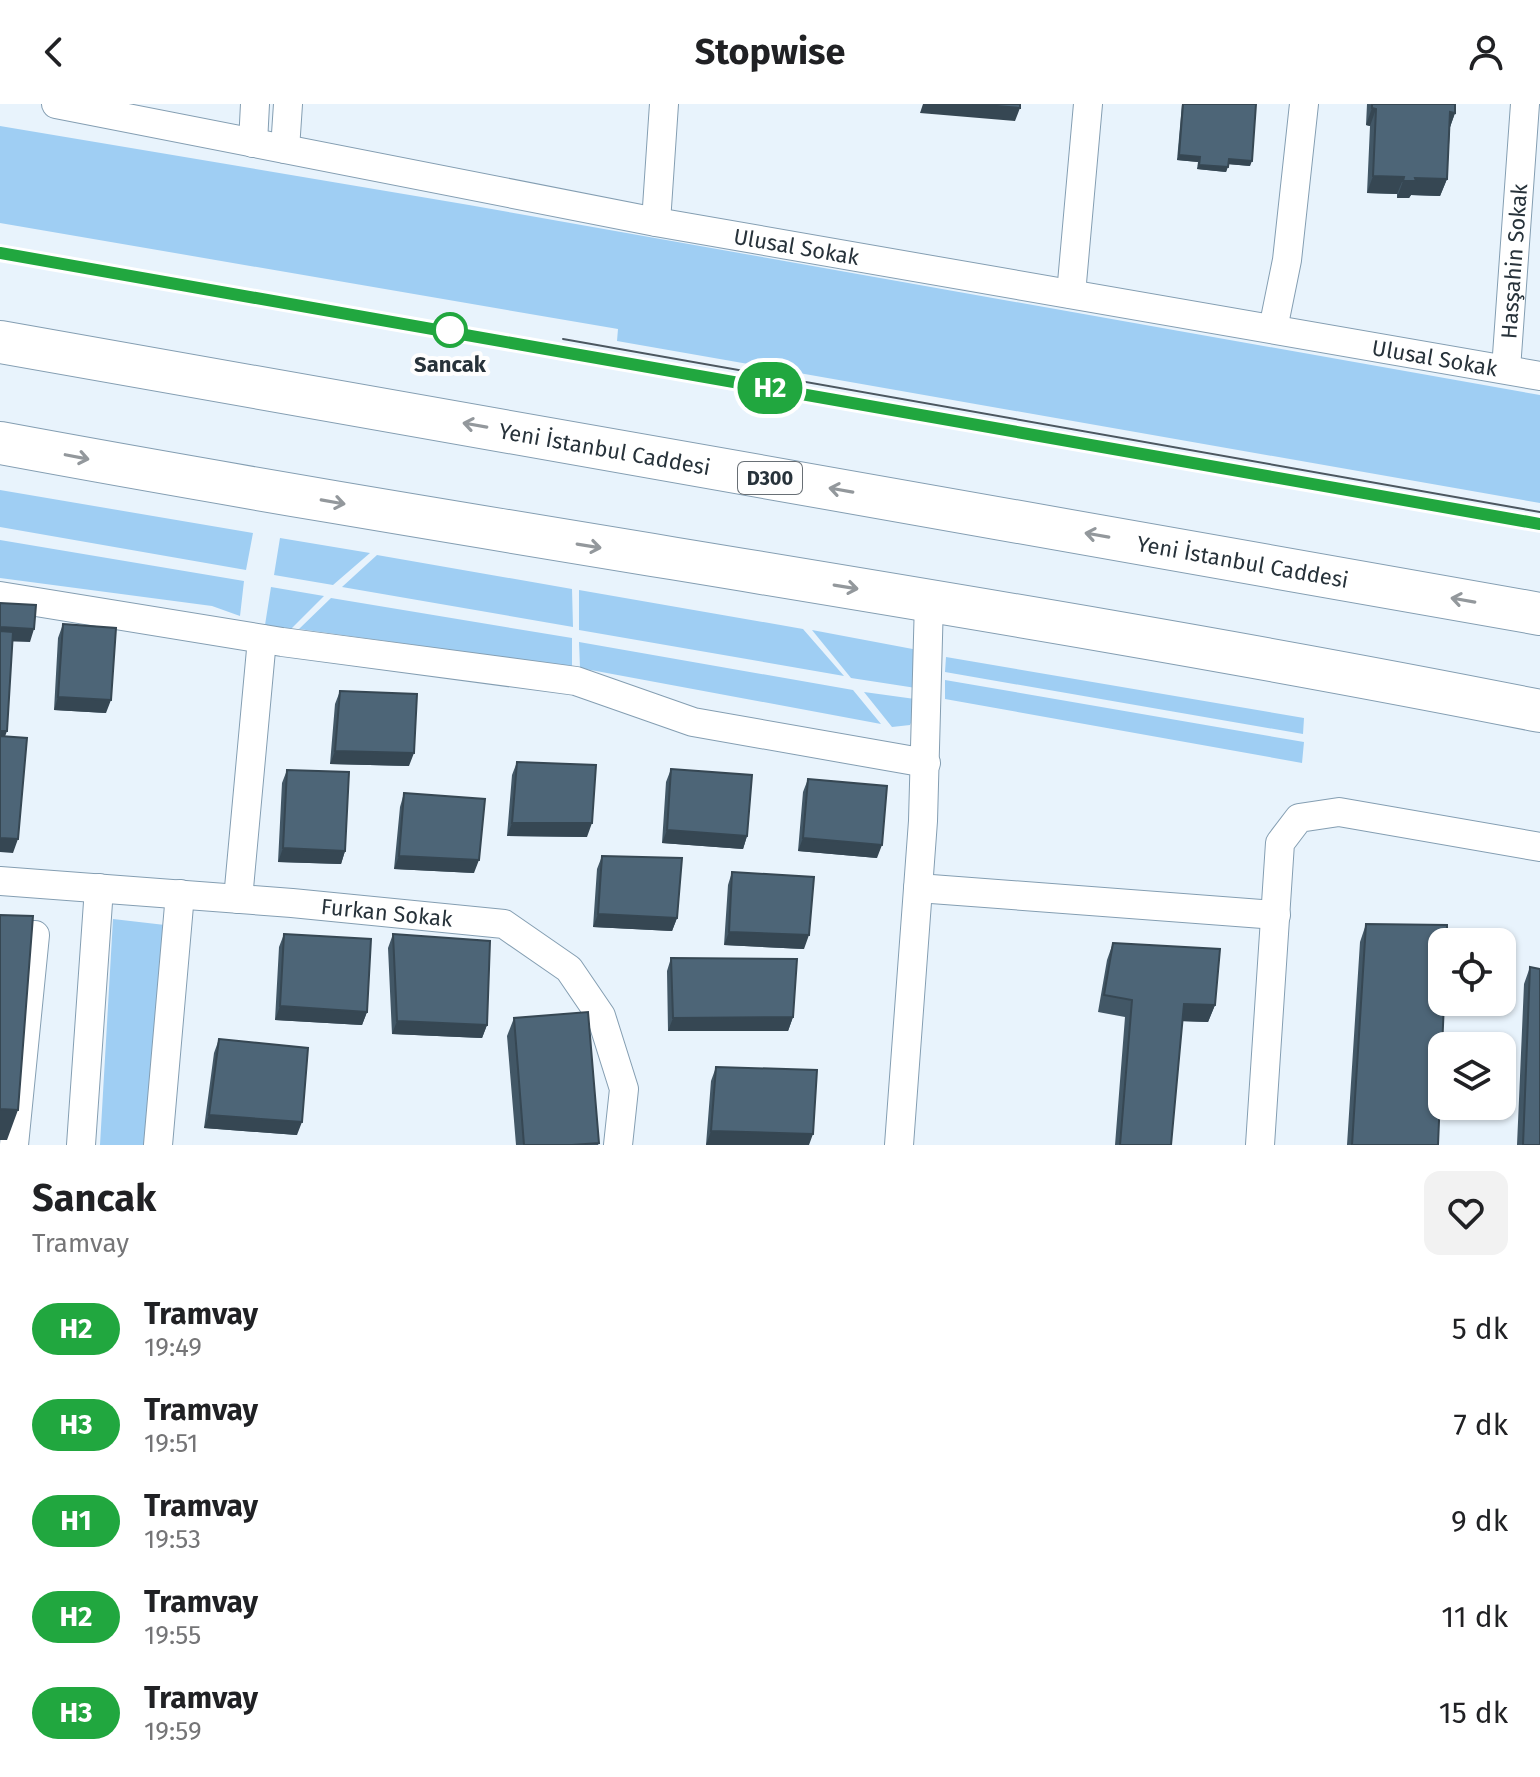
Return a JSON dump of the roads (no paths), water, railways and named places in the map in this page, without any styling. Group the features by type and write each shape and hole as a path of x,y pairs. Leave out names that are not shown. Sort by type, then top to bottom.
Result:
{"highway":[{"name":"Yeni İstanbul Caddesi","path":"0,342 1540,614"},
{"path":"0,443 574,544 1315,666 1540,711"}],"street":[{"name":"Ulusal Sokak","path":"56,104 656,222 1540,376"},
{"path":"253,143 255,104"},
{"path":"285,149 288,104"},
{"path":"656,222 664,104"},
{"path":"1071,294 1088,104"},
{"path":"1273,329 1287,260 1304,104"},
{"name":"Hasşahin Sokak","path":"1506,369 1525,104"},
{"path":"0,596 262,639 576,681 693,722 926,763"},
{"path":"899,1145 926,763 929,601"},
{"path":"238,899 262,639"},
{"path":"1260,1145 1280,843 1299,818 1339,812 1540,847"},
{"name":"Furkan Sokak","path":"0,881 504,924 569,969 601,1016 624,1089 618,1145"},
{"path":"81,1145 99,888"},
{"path":"918,888 1276,915"},
{"path":"158,1145 180,894"},
{"path":"0,935 35,935 14,1145"}],"tram line":[{"path":"0,252 1540,524"},
{"name":"H2","path":"0,253 1540,524"},
{"path":"563,339 1540,512"}],"place":[{"name":"Sancak","path":"450,330"}]}
